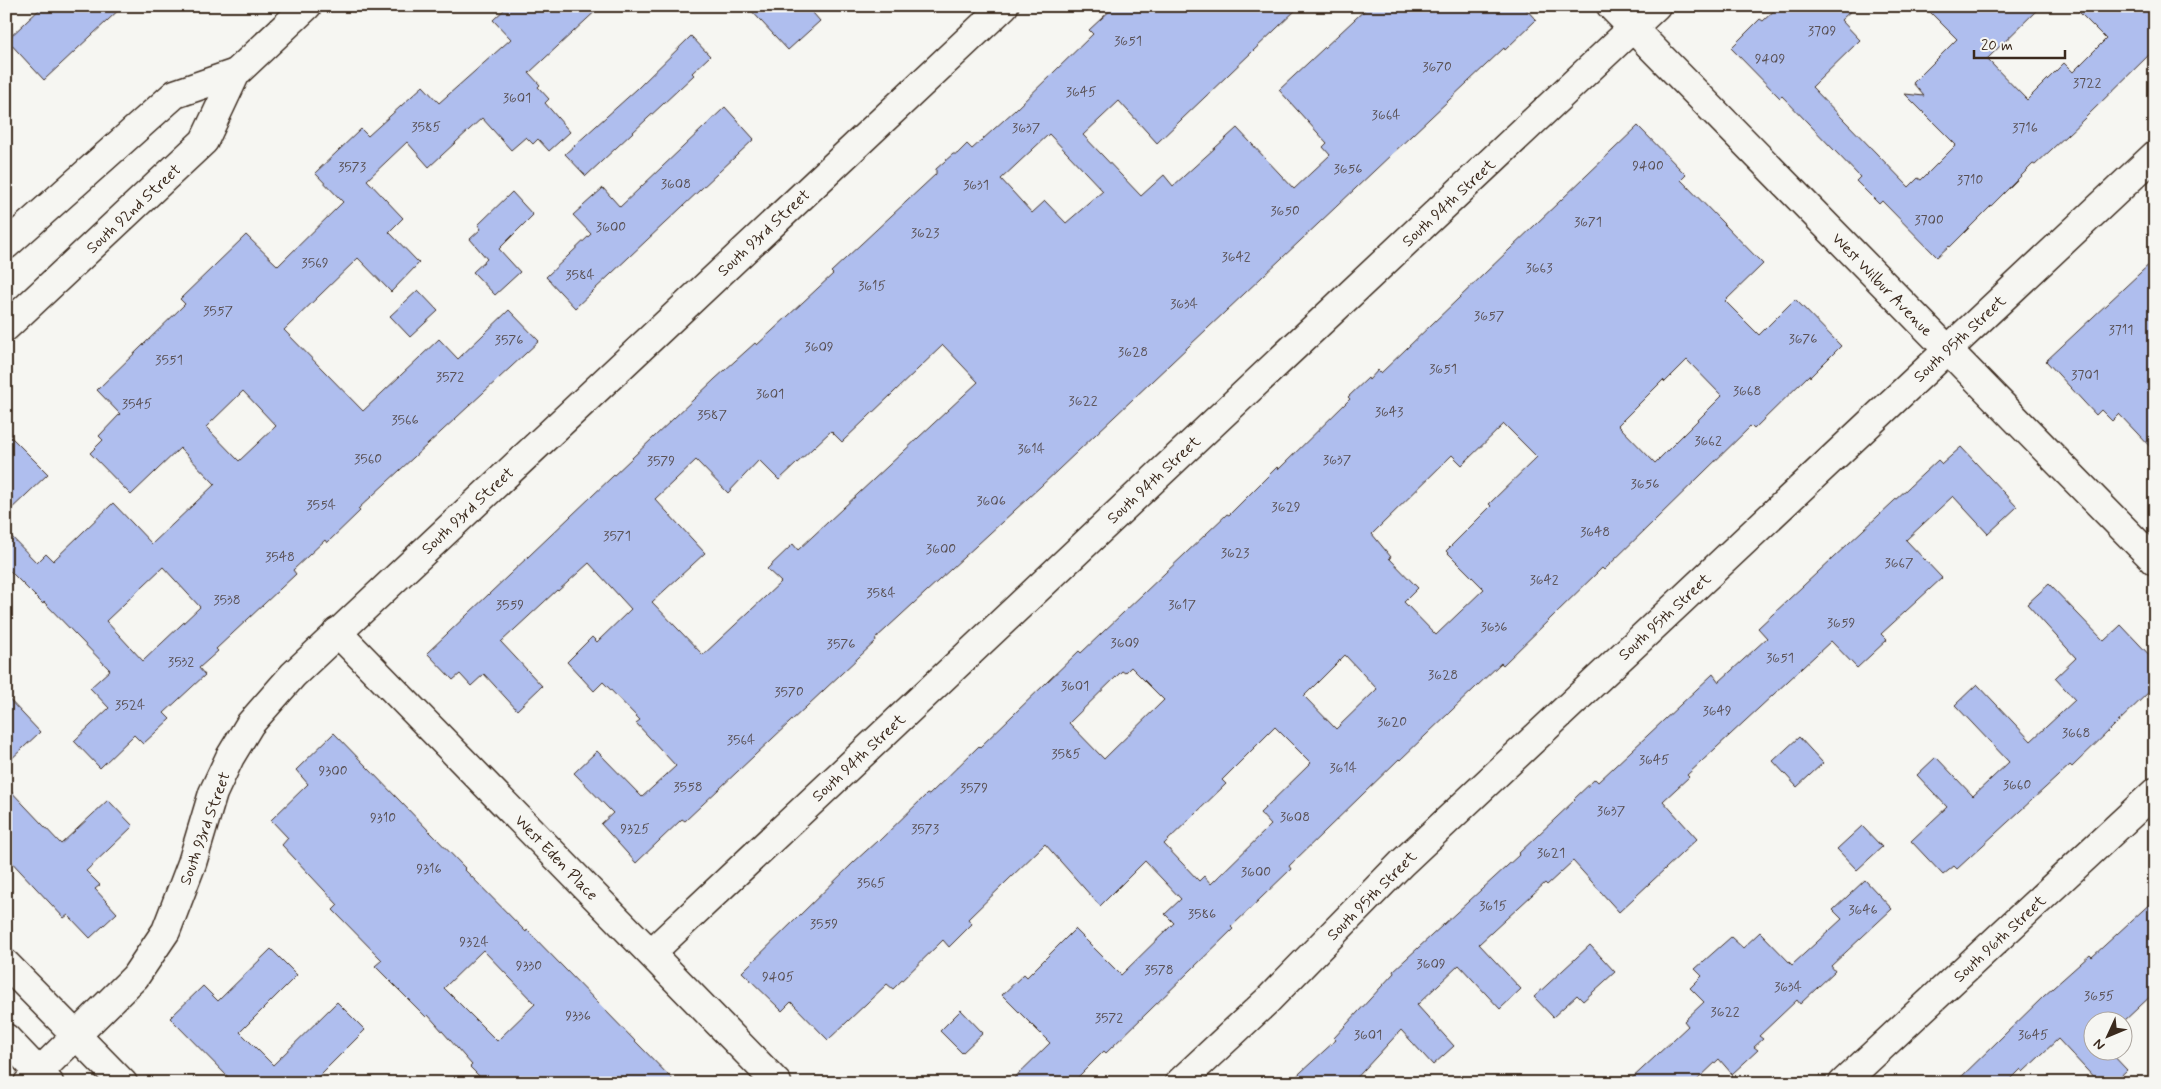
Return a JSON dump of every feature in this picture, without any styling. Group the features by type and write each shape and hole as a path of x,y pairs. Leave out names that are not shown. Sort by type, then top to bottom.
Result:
{"street":[{"name":"South 92nd Street","path":"6,327 204,141 236,73 307,6"},
{"name":"South 93rd Street","path":"39,1079 76,1034 135,977 166,931 192,863 213,793 230,756 250,724 293,675 1004,6"},
{"name":"West Wilbur Avenue","path":"1611,6 2155,561"},
{"name":"South 94th Street","path":"651,953 1656,6"},
{"name":"South 92nd Street","path":"6,246 175,94 236,73"},
{"name":"South 95th Street","path":"1179,1083 1268,1000 1402,863 2155,155"},
{"name":"West Eden Place","path":"337,632 777,1083"},
{"name":"South 96th Street","path":"1843,1083 2155,792"},
{"path":"6,964 123,1083"},
{"path":"6,1038 39,1079"}],"building":[{"path":"43,6 123,6 44,80 7,40"},
{"path":"508,6 601,6 529,73 549,99 545,103 570,132 549,151 538,139 533,144 526,137 511,150 482,118 429,167 407,142 367,180 403,218 389,232 419,263 391,292 358,258 284,330 363,411 439,339 458,359 509,310 539,341 358,509 360,511 327,543 325,540 293,570 296,574 216,649 218,651 199,668 205,675 164,713 170,719 143,744 134,735 100,768 74,741 109,708 90,688 110,670 44,602 43,604 6,567 6,531 37,563 46,554 53,561 113,503 152,544 215,484 180,448 131,495 90,453 103,440 99,436 120,414 97,390 185,304 180,299 246,235 278,266 343,202 315,173 361,129 368,136 423,86 439,103 511,39 493,20","holes":["243,391 276,426 239,461 206,427","163,567 200,607 143,661 106,621"]},
{"path":"747,6 807,6 820,21 788,50"},
{"path":"1115,6 1300,6 1157,143 1119,101 1083,135 1141,196 1164,175 1173,186 1237,128 1294,189 1330,155 1323,147 1327,143 1279,90 1369,6 1523,6 1536,20 1505,50 1504,48 1040,487 875,639 876,641 685,821 682,819 636,863 601,824 613,813 574,773 597,751 642,797 676,766 636,723 640,720 603,682 594,691 567,662 592,637 597,642 631,609 589,563 501,642 542,686 517,710 484,674 471,686 460,674 453,680 427,653 715,379 755,343 757,345 833,274 831,272 936,174 936,169 953,154 957,154 967,144 972,149 1015,110 1093,34 1089,30","holes":["1049,134 1103,191 1066,223 1045,201 1032,213 1001,179","943,345 978,382 798,550 793,544 767,569 781,582 703,655 652,602 705,553 655,499 696,460 728,493 759,460 779,480 831,431 842,442"]},
{"path":"1779,6 1856,6 1841,20 1860,40 1812,87 1909,187 1918,178 1921,180 1956,145 1905,94 1924,96 1913,83 1957,39 1924,6 2041,6 1987,59 2027,100 2064,63 2073,72 2106,39 2073,6 2155,6 2155,49 2084,119 2035,165 2033,164 1950,247 1937,257 1882,201 1879,204 1856,181 1860,177 1782,96 1780,98 1731,48 1760,19 1763,21"},
{"path":"691,36 710,56 692,73 694,75 586,176 565,154 637,89"},
{"path":"725,107 754,139 575,308 546,277 591,234 573,215 603,188 620,207"},
{"path":"1638,126 1686,175 1681,180 1763,264 1725,301 1759,335 1795,299 1841,346 1754,429 1751,426 1604,570 1602,568 1503,665 1501,663 1399,759 1289,866 1291,869 1231,927 1233,929 1106,1053 1104,1051 1072,1083 1009,1083 1050,1043 1002,995 1024,974 1027,977 1075,929 1121,975 1174,923 1165,914 1181,899 1145,861 1100,906 1045,844 968,919 972,924 949,947 943,940 893,989 887,984 828,1040 791,1002 782,1011 742,972 854,862 878,842 927,794 929,795 1079,651 1081,653 1227,514 1229,515 1277,467 1279,469 1350,399 1348,397 1368,378 1369,380 1378,370 1381,373","holes":["1687,360 1722,396 1655,463 1618,425 1663,380 1665,382","1504,424 1537,457 1489,504 1491,506 1446,551 1484,589 1436,635 1404,602 1418,588 1389,558 1391,557 1372,534 1452,455 1462,465","1345,655 1377,689 1336,729 1304,696","1131,667 1164,700 1104,759 1069,723 1122,671 1125,673","1275,727 1311,763 1260,813 1271,825 1211,884 1204,876 1199,881 1164,844 1226,784 1222,780"]},
{"path":"512,192 533,215 499,249 520,272 495,295 473,272 487,259 470,239 481,229 478,225"},
{"path":"2155,259 2155,452 2119,414 2112,421 2101,410 2096,415 2046,361"},
{"path":"418,290 438,311 410,337 390,316"},
{"path":"6,432 48,474 6,514"},
{"path":"1961,447 2017,507 1988,534 1953,496 1906,540 1942,578 1881,634 1887,640 1857,668 1831,641 1687,775 1689,777 1663,801 1697,839 1619,912 1573,861 1547,885 1545,883 1479,944 1521,989 1500,1009 1459,965 1417,1005 1454,1046 1433,1065 1401,1030 1352,1083 1289,1083 1336,1040 1334,1038 1394,973 1393,971 1519,855 1595,779 1598,782 1713,674 1719,682 1767,638 1758,628 1938,460 1942,464"},
{"path":"2049,584 2104,641 2121,625 2155,661 2155,686 2072,767 2070,765 1957,869 1954,866 1943,875 1911,841 1947,807 1917,775 1936,757 1973,796 2009,762 1955,705 1977,684 2031,741 2075,700 2055,678 2076,658 2027,604"},
{"path":"6,696 40,732 6,764"},
{"path":"334,733 464,869 526,932 527,930 676,1083 486,1083 470,1067 472,1065 428,1015 426,1017 375,966 382,960 333,910 338,905 282,845 288,838 271,820 308,784 296,770","holes":["483,950 535,1004 497,1041 444,988"]},
{"path":"1799,737 1823,763 1797,787 1773,761"},
{"path":"6,786 61,844 108,800 133,826 86,871 100,885 95,889 117,913 90,938 68,915 64,918 6,856"},
{"path":"1862,826 1882,847 1857,870 1837,849"},
{"path":"1865,880 1892,909 1831,966 1835,971 1800,1004 1797,1000 1759,1036 1763,1039 1754,1047 1758,1050 1732,1074 1719,1059 1694,1083 1627,1083 1688,1026 1684,1021 1704,1002 1690,988 1702,976 1695,969 1731,937 1743,948 1760,932 1792,965 1842,919 1833,910"},
{"path":"2155,899 2155,992 2134,1012 2084,1012 2084,1062 2119,1062 2127,1070 2113,1083 2099,1083 2058,1039 2023,1072 2021,1069 2007,1083 1955,1083 2044,996 2090,955 2092,957"},
{"path":"1590,945 1615,972 1583,1001 1577,995 1553,1017 1534,997"},
{"path":"271,949 297,975 240,1032 273,1065 337,1002 365,1030 312,1083 234,1083 170,1018 203,986 218,1001"},
{"path":"961,1010 983,1033 962,1053 940,1031"}]}
